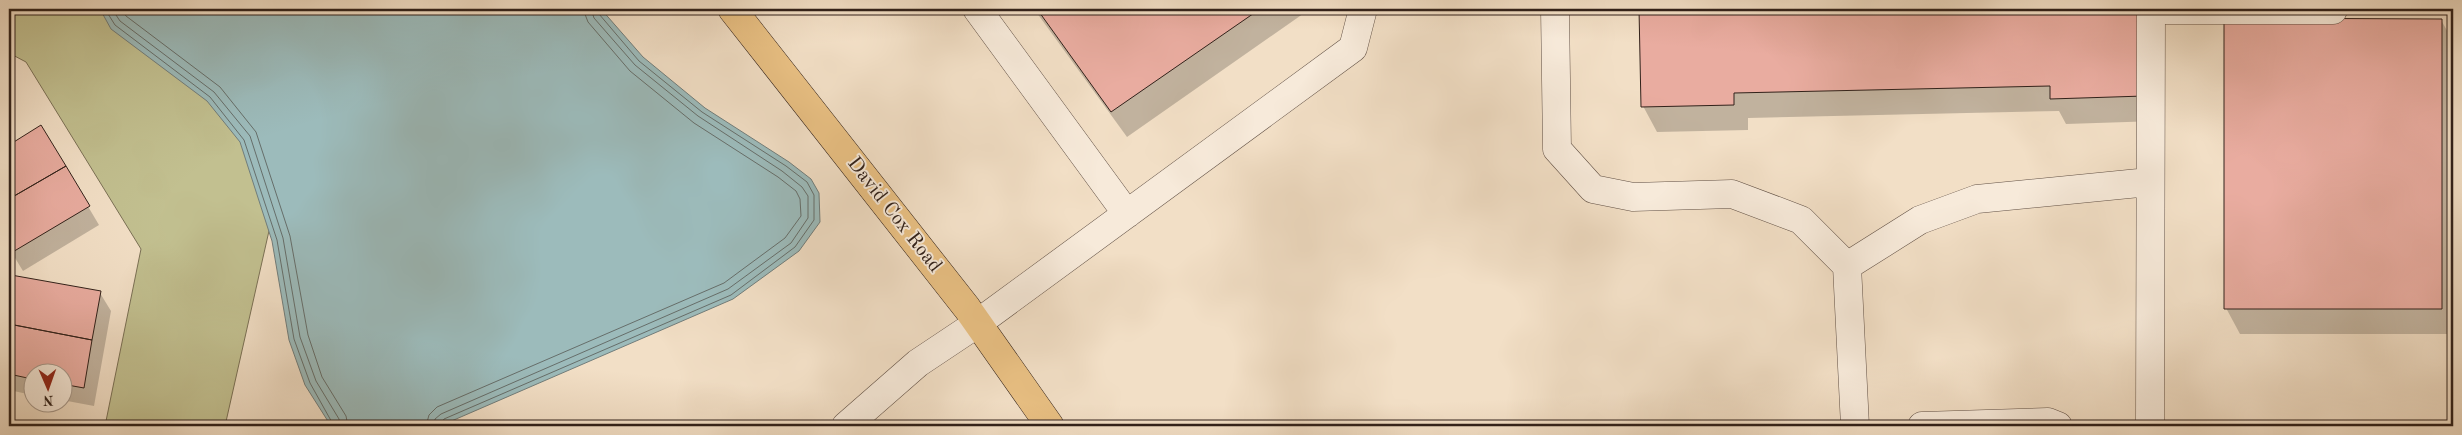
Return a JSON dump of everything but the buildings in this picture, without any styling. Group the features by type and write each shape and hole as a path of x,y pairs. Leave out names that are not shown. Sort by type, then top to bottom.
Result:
{"main road":[{"name":"David Cox Road","path":"732,9 978,323 1050,426"}],"lane":[{"path":"977,9 1127,214"},
{"path":"846,426 918,363 978,323 1353,48 1363,9"},
{"path":"1555,9 1558,149 1593,189 1633,197 1732,194 1801,220 1847,266 1855,426"},
{"path":"2150,426 2149,182 2151,9 2333,10"},
{"path":"1847,266 1920,220 1977,199 2149,182"},
{"path":"1922,426 2048,422 2058,426"}],"shaded area":[{"path":"9,9 319,9 225,426 105,426 141,249 26,62 9,53"}],"water":[{"path":"100,9 601,9 643,57 705,108 789,162 811,179 819,193 820,222 799,251 733,299 440,426 331,426 305,385 289,340 272,241 240,142 207,101 111,29"}]}
